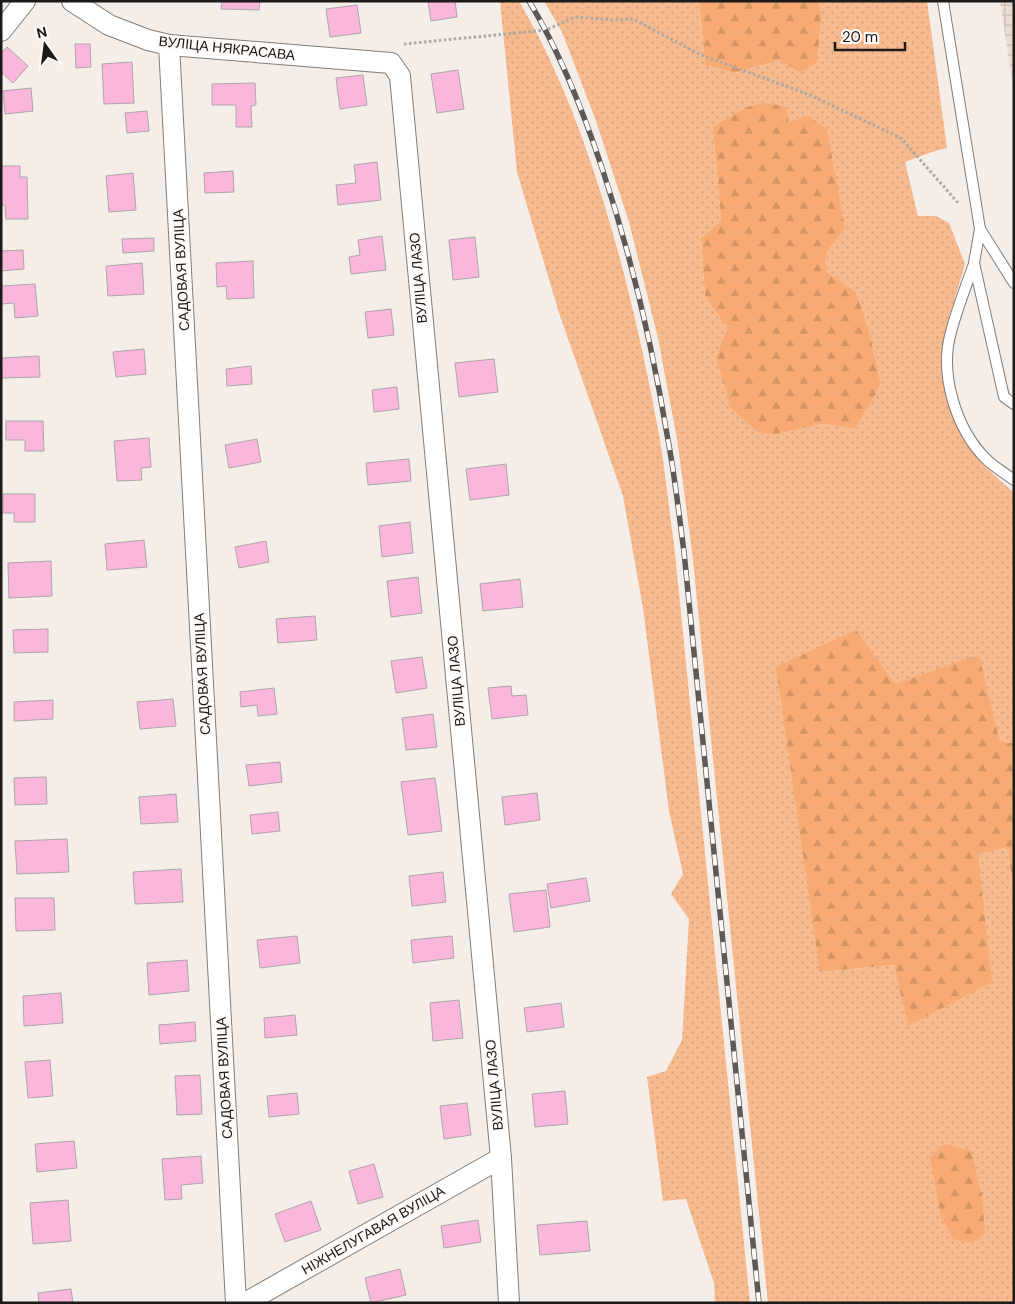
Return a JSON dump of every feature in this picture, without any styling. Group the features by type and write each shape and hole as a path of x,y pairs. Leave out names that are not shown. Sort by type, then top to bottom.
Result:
{"street":[{"path":"1,31 26,1"},
{"name":"ВУЛІЦА НЯКРАСАВА","path":"72,1 109,25 148,40 169,45 391,63"},
{"name":"САДОВАЯ ВУЛІЦА","path":"169,45 236,1303"},
{"name":"ВУЛІЦА ЛАЗО","path":"391,63 400,76 500,1158 509,1303"},
{"name":"НІЖНЕЛУГАВАЯ ВУЛІЦА","path":"246,1303 500,1158"}],"lane":[{"path":"943,1 980,229 974,263 950,334 946,359 952,400 967,435 986,460 1014,480"},
{"path":"980,229 1014,284"},
{"path":"974,263 1004,397 1014,404"}],"path":[{"path":"391,63 403,44 546,30 575,17 613,20 633,19 701,55 810,95 901,138 980,229"}],"shaded area":[{"path":"500,1 519,1 553,66 580,132 606,210 624,275 654,407 675,553 750,1303 715,1303 714,1283 686,1199 663,1201 647,1077 666,1071 682,1040 689,919 671,894 683,874 669,811 643,608 623,496 559,313 517,172"},
{"path":"544,1 699,1 705,65 735,73 779,60 800,71 821,14 819,1 927,1 947,148 905,162 918,216 936,216 949,223 965,264 945,332 941,358 947,401 962,438 982,464 1014,493 1014,743 1000,744 820,972 894,965 908,1025 978,855 1008,847 1014,904 1014,1303 768,1303 692,551 677,439 658,338 629,222 596,121 562,32","holes":["789,123 845,229 827,252 826,271 856,292 869,330 881,384 856,429 823,424 778,434 716,356 727,328 705,297 701,238 721,221 713,127","944,1144 971,1151 982,1194"]},
{"path":"1000,1 1014,1 1014,93"}],"green space":[{"path":"699,1 819,1 821,14 817,62 800,72 779,60 735,73 705,65"},
{"path":"766,103 786,107 789,123 808,115 827,130 845,229 827,252 826,271 856,292 869,330 881,384 856,429 823,424 778,434 759,433 731,408 716,356 727,328 705,297 701,238 721,221 713,127 747,107"},
{"path":"856,630 895,684 979,655 1000,743 1014,743 1014,904 1008,847 978,855 992,982 908,1026 894,965 820,972 776,667"},
{"path":"944,1144 971,1150 982,1194 985,1233 972,1243 953,1239 941,1216 930,1157"}],"building":[{"path":"222,1 260,1 259,10 221,9"},
{"path":"428,1 455,1 457,17 431,21"},
{"path":"357,5 361,33 330,37 326,9"},
{"path":"75,44 90,44 91,67 76,68"},
{"path":"7,47 28,66 13,83 1,72 1,53"},
{"path":"132,62 134,103 104,104 102,64"},
{"path":"458,70 464,109 437,113 431,74"},
{"path":"363,75 367,105 340,109 336,78"},
{"path":"255,83 256,105 251,106 252,127 236,127 236,105 212,105 212,84"},
{"path":"31,88 33,111 5,114 3,91"},
{"path":"147,111 149,131 127,133 125,113"},
{"path":"377,162 381,200 338,205 336,185 356,183 354,165"},
{"path":"1,166 20,166 20,177 27,177 28,219 6,219 5,205 1,205"},
{"path":"233,171 234,192 205,193 204,173"},
{"path":"133,173 136,210 109,212 106,176"},
{"path":"382,236 386,270 351,274 349,257 360,255 358,240"},
{"path":"475,237 479,277 453,280 449,240"},
{"path":"154,238 154,251 123,253 122,239"},
{"path":"23,250 24,269 1,271 1,251"},
{"path":"253,261 254,298 227,299 226,286 217,287 216,263"},
{"path":"142,263 144,294 108,296 106,266"},
{"path":"35,284 38,316 15,318 14,303 1,304 1,286"},
{"path":"391,309 394,335 368,338 365,312"},
{"path":"144,349 146,374 116,377 113,352"},
{"path":"39,356 40,377 2,378 1,358"},
{"path":"494,359 498,392 459,397 455,363"},
{"path":"251,366 252,384 227,386 226,369"},
{"path":"397,387 399,409 374,412 372,390"},
{"path":"6,421 43,421 44,451 25,451 25,440 6,440"},
{"path":"149,438 151,467 141,468 142,480 117,481 114,441"},
{"path":"257,439 261,462 229,468 225,445"},
{"path":"409,459 411,481 368,485 366,463"},
{"path":"506,464 509,495 470,500 466,469"},
{"path":"3,494 35,494 35,522 14,522 14,513 3,513"},
{"path":"410,522 413,553 382,557 379,526"},
{"path":"144,540 147,567 107,570 105,544"},
{"path":"266,541 269,562 239,568 235,547"},
{"path":"51,561 52,596 9,598 8,563"},
{"path":"418,577 422,613 391,617 387,581"},
{"path":"520,579 523,607 483,611 480,584"},
{"path":"315,616 317,640 278,643 276,619"},
{"path":"48,629 48,652 14,653 13,630"},
{"path":"422,657 427,688 396,693 391,661"},
{"path":"511,686 512,696 526,695 528,715 492,719 488,688"},
{"path":"274,688 277,714 258,716 257,705 241,707 240,692"},
{"path":"173,699 176,726 140,729 137,702"},
{"path":"53,700 53,719 14,721 14,702"},
{"path":"433,714 437,747 406,750 402,718"},
{"path":"280,762 282,782 249,786 246,765"},
{"path":"46,777 47,804 15,805 14,778"},
{"path":"435,778 442,831 408,835 401,782"},
{"path":"537,793 540,820 505,825 502,797"},
{"path":"176,794 178,822 141,824 139,797"},
{"path":"278,812 280,831 252,834 250,815"},
{"path":"67,839 69,872 17,874 15,841"},
{"path":"181,869 183,902 135,904 133,872"},
{"path":"443,872 446,902 412,906 409,876"},
{"path":"586,878 590,901 551,908 547,884"},
{"path":"546,890 550,927 514,932 509,894"},
{"path":"15,898 54,898 55,930 16,931"},
{"path":"297,936 300,963 260,968 257,940"},
{"path":"452,936 454,958 413,963 411,940"},
{"path":"187,960 189,991 149,995 147,963"},
{"path":"61,993 63,1023 24,1026 23,996"},
{"path":"459,1000 463,1038 433,1041 430,1003"},
{"path":"561,1003 564,1027 527,1032 524,1008"},
{"path":"295,1015 297,1035 265,1038 264,1018"},
{"path":"195,1022 196,1041 160,1044 159,1025"},
{"path":"50,1060 53,1096 28,1098 25,1062"},
{"path":"200,1075 202,1114 177,1115 175,1076"},
{"path":"565,1091 568,1124 535,1127 532,1094"},
{"path":"297,1093 299,1114 269,1117 267,1096"},
{"path":"467,1103 471,1135 444,1139 440,1106"},
{"path":"74,1141 77,1168 37,1172 35,1144"},
{"path":"201,1156 203,1183 181,1185 182,1199 165,1200 162,1159"},
{"path":"374,1164 383,1197 358,1204 349,1171"},
{"path":"68,1200 71,1241 33,1244 30,1203"},
{"path":"311,1201 321,1230 285,1242 275,1214"},
{"path":"478,1220 481,1242 444,1248 441,1226"},
{"path":"587,1221 590,1251 540,1255 537,1225"},
{"path":"400,1269 406,1295 371,1303 365,1278"},
{"path":"71,1289 73,1303 39,1303 38,1293"}],"railway":[{"path":"529,1 541,21 571,84 614,204 648,338 673,468 684,552 759,1303"}]}
